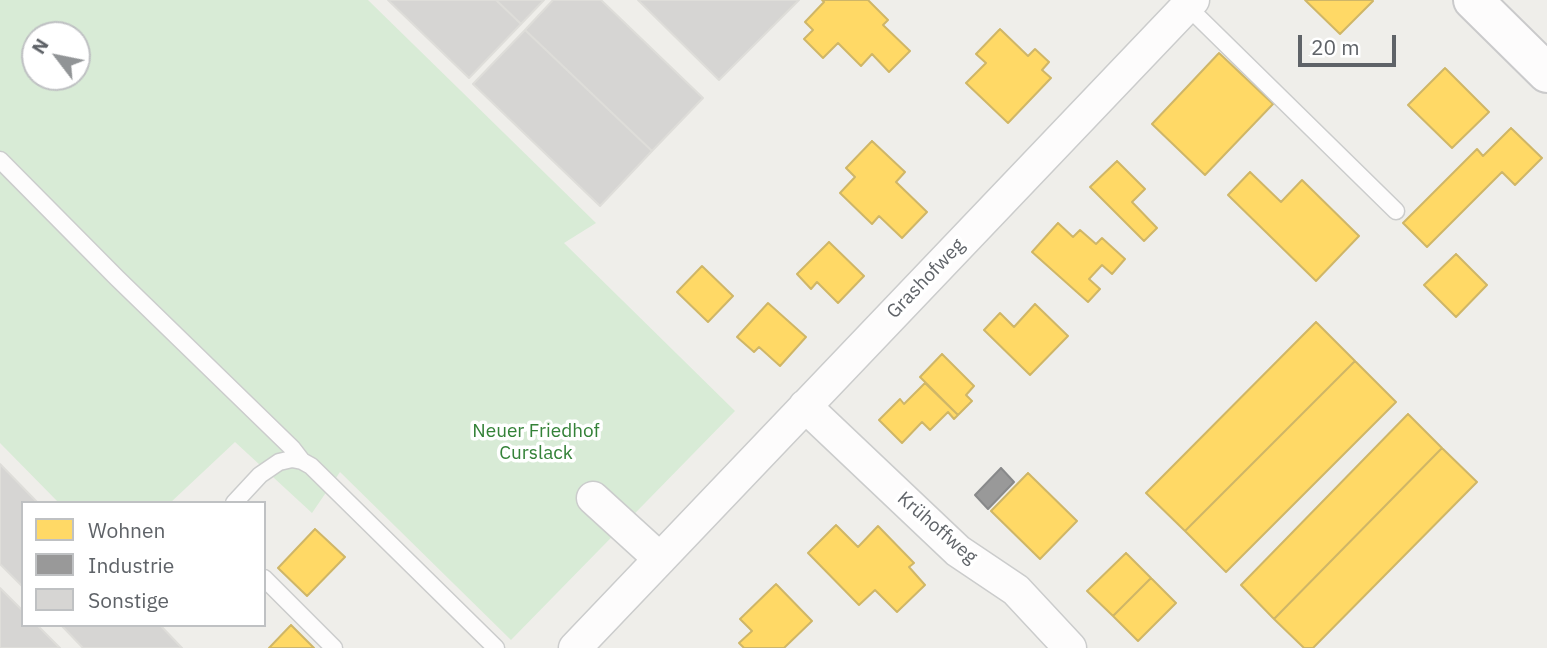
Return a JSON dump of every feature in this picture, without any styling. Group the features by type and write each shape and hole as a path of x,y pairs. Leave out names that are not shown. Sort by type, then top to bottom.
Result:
{"main road":[{"path":"1472,0 1547,73"}],"street":[{"name":"Grashofweg","path":"575,648 1190,3"},
{"name":"Krühoffweg","path":"805,406 958,551 1016,590 1070,648"},
{"path":"593,498 660,559"}],"lane":[{"path":"1190,3 1396,211"},
{"path":"0,160 267,423 302,461"},
{"path":"236,501 260,475 279,462 292,459 311,466 496,648"},
{"path":"266,580 334,648"}],"green space":[{"name":"Neuer Friedhof Curslack","path":"0,0 368,0 596,223 564,243 735,411 511,640 340,472 312,513 235,442 172,501 57,501 0,443"}],"building: Wohnen":[{"path":"822,0 868,0 888,20 883,25 910,51 889,72 872,54 861,66 838,43 823,58 804,39 813,30 805,22 824,2"},
{"path":"1305,0 1372,0 1373,1 1340,34"},
{"path":"1000,29 1028,56 1035,49 1049,62 1042,70 1051,78 1008,123 966,83 986,63 976,54"},
{"path":"1219,53 1273,104 1205,175 1152,124"},
{"path":"1445,68 1489,112 1452,148 1408,105"},
{"path":"1511,128 1542,158 1515,185 1502,172 1427,247 1403,223 1477,149 1483,156"},
{"path":"872,141 905,172 896,182 927,212 902,238 879,216 872,224 840,193 855,177 846,168"},
{"path":"1117,161 1145,189 1132,202 1157,228 1144,241 1090,187"},
{"path":"1250,172 1281,202 1302,180 1359,236 1316,281 1228,195"},
{"path":"1058,223 1073,237 1080,230 1096,244 1102,238 1125,259 1112,274 1102,265 1089,279 1100,289 1088,302 1032,252"},
{"path":"829,242 864,276 838,303 817,282 811,289 797,274"},
{"path":"1456,254 1487,285 1456,317 1424,285"},
{"path":"702,266 733,296 708,322 677,292"},
{"path":"768,303 806,337 780,366 759,347 754,352 737,337"},
{"path":"1035,304 1068,336 1030,375 984,330 1000,313 1014,327"},
{"path":"1316,322 1355,361 1185,531 1146,493"},
{"path":"942,354 974,386 966,395 972,401 958,415 920,377"},
{"path":"1355,361 1396,402 1226,572 1185,531"},
{"path":"925,383 958,415 954,419 948,412 930,430 922,422 902,443 879,420 900,399 904,404"},
{"path":"1408,414 1442,448 1274,619 1241,585"},
{"path":"1442,448 1477,482 1313,648 1304,648 1274,619"},
{"path":"1028,473 1077,521 1040,559 991,511"},
{"path":"836,525 858,547 878,526 914,563 909,567 925,585 897,612 875,590 859,605 808,553"},
{"path":"315,529 345,557 307,596 278,568"},
{"path":"1126,553 1151,578 1113,616 1087,591"},
{"path":"1151,578 1176,603 1138,641 1113,616"},
{"path":"776,584 812,621 784,648 744,648 739,643 752,631 740,619"},
{"path":"291,625 314,648 269,648"}],"building: Industrie":[{"path":"1001,468 1014,482 988,509 975,495"}],"building: Sonstige":[{"path":"388,0 496,0 521,24 469,78"},
{"path":"496,0 544,0 521,24"},
{"path":"553,0 601,0 703,98 652,151 525,30"},
{"path":"638,0 799,0 719,80"},
{"path":"525,30 652,151 600,206 473,84"},
{"path":"0,464 36,501 21,501 21,585 0,564"},
{"path":"0,588 21,609 21,627 39,627 60,648 0,648"},
{"path":"63,627 162,627 182,648 83,648"}]}
